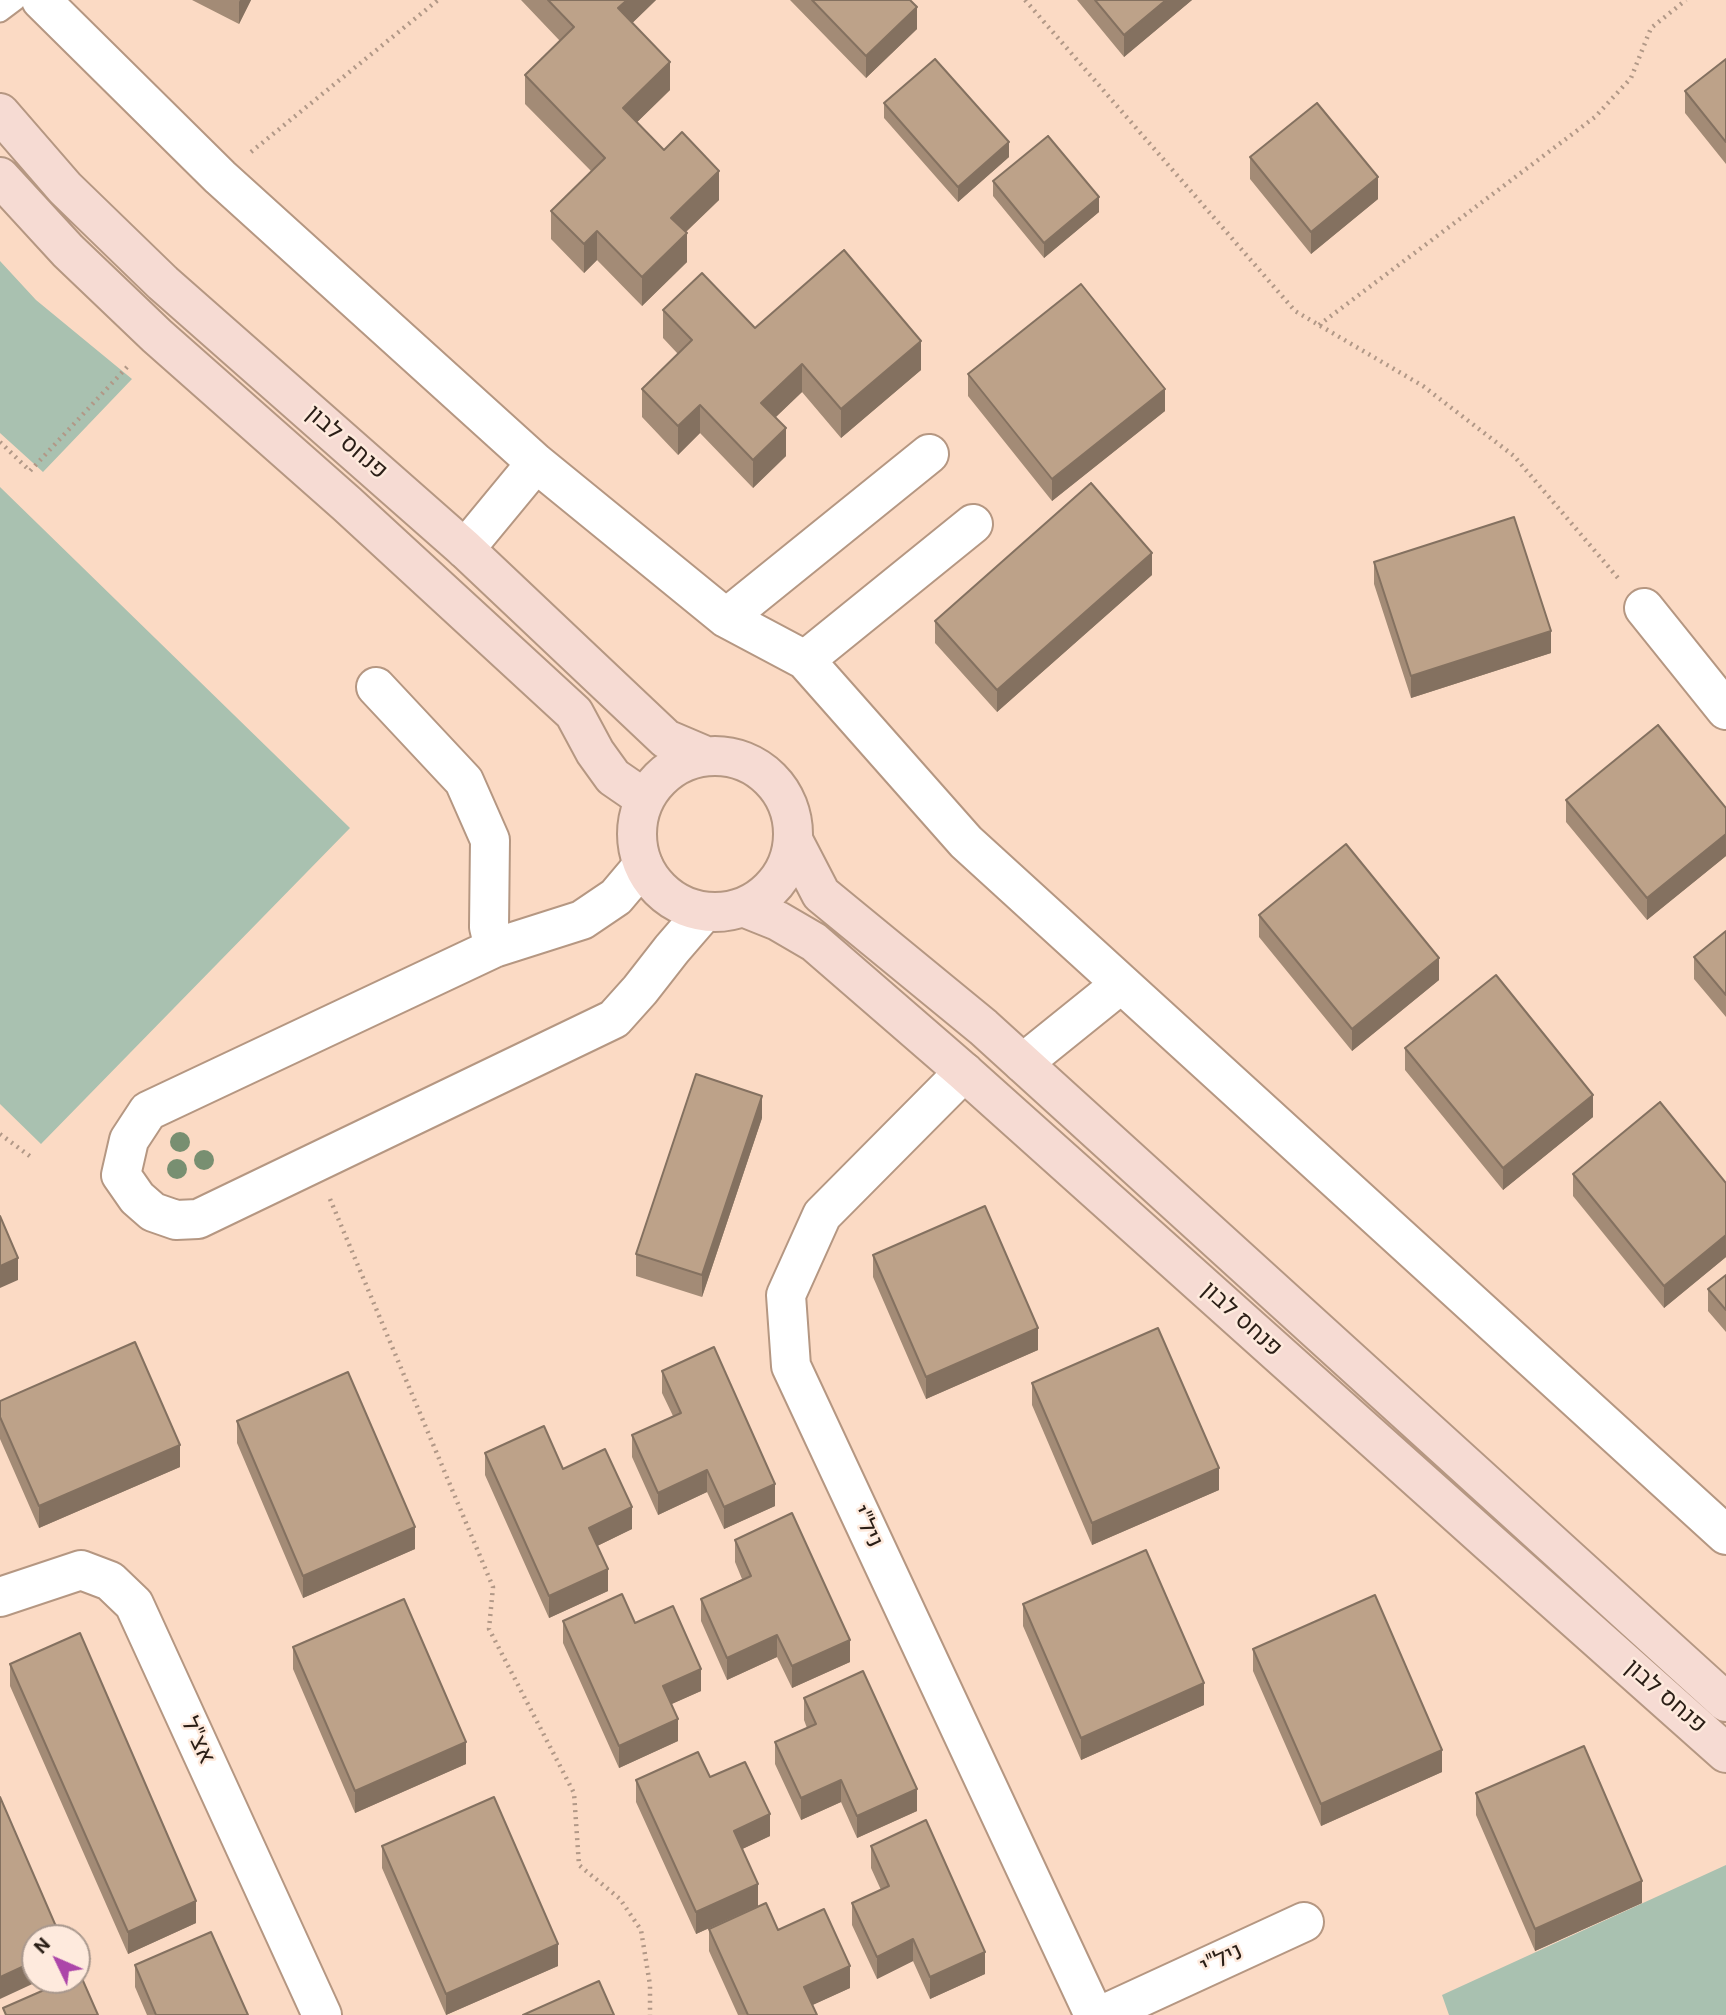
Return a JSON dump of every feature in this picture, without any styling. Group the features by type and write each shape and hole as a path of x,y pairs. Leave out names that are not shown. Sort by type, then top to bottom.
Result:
{"street":[{"path":"41,0 220,177 536,463 726,618 805,660 966,842 1726,1535"},
{"name":"פנחס לבון","path":"0,113 65,188 163,283 465,549 666,739 706,756"},
{"name":"פנחס לבון","path":"0,177 68,251 156,336 347,504 574,713 595,752 613,777 645,799"},
{"path":"726,618 929,454"},
{"path":"465,549 536,463"},
{"path":"805,660 973,524"},
{"path":"1644,608 1726,710"},
{"path":"376,687 464,781 490,840 489,927 494,948"},
{"path":"706,756 729,757 751,764 769,777 784,795 792,817 793,840 789,861 779,881 763,896 743,907 724,912 704,912 685,907 667,896 653,882 643,865 638,843 638,821 645,799 660,779 681,763 706,756"},
{"name":"פנחס לבון","path":"793,840 821,894 983,1027 1726,1702"},
{"path":"643,865 616,897 582,919 494,948 148,1111 129,1140 121,1175 136,1198 153,1212 176,1220 198,1219 614,1019 704,912"},
{"name":"פנחס לבון","path":"743,907 778,921 814,942 964,1072 1726,1753"},
{"path":"1023,1063 1121,984"},
{"name":"ניל\"י","path":"964,1072 821,1214 786,1295 791,1366 1094,2015"},
{"name":"אצ\"ל","path":"0,1597 81,1570 110,1581 134,1604 322,2015"},
{"name":"ניל\"י","path":"1102,2015 1304,1922"}],"lane":[{"path":"0,12 16,0"}],"path":[{"path":"220,177 438,0"},
{"path":"1025,0 1295,311 1423,386 1514,456 1644,608"},
{"path":"1319,325 1595,117 1631,78 1651,28 1686,0"},
{"path":"0,442 30,471 156,336"},
{"path":"0,1134 31,1157"},
{"path":"315,1163 493,1587 489,1629 574,1793 579,1865 620,1899 641,1930 650,1985 650,2015"}],"green space":[{"path":"0,261 36,300 132,379 43,472 0,433"},
{"path":"0,487 350,828 41,1144 0,1104"},
{"path":"1726,1865 1726,2015 1449,2015 1442,1995"}],"building":[{"path":"548,0 627,0 618,8 670,62 623,108 664,150 682,132 719,171 671,218 687,233 642,277 597,231 584,244 551,211 605,158 525,75 574,27"},
{"path":"812,0 910,0 917,7 866,56"},
{"path":"1095,0 1166,0 1124,35"},
{"path":"935,59 1009,142 958,187 884,103"},
{"path":"1726,59 1726,142 1685,91"},
{"path":"1317,103 1378,177 1311,232 1250,157"},
{"path":"1048,136 1099,197 1044,243 993,181"},
{"path":"844,250 921,341 841,409 802,364 761,403 786,428 753,460 700,405 678,426 642,389 692,340 663,310 702,273 755,328"},
{"path":"1081,284 1165,389 1052,479 968,374"},
{"path":"1091,483 1152,553 997,690 935,621"},
{"path":"1514,517 1551,631 1411,676 1374,562"},
{"path":"1658,725 1726,808 1726,834 1647,898 1566,800"},
{"path":"1346,844 1439,958 1352,1029 1259,915"},
{"path":"1726,931 1726,995 1694,957"},
{"path":"1496,975 1593,1095 1503,1168 1405,1048"},
{"path":"696,1074 762,1096 702,1275 636,1254"},
{"path":"1660,1102 1726,1183 1726,1235 1664,1286 1573,1174"},
{"path":"985,1206 1038,1328 926,1377 873,1255"},
{"path":"0,1216 18,1258 0,1266"},
{"path":"1726,1275 1726,1310 1708,1289"},
{"path":"1158,1328 1219,1468 1092,1523 1032,1383"},
{"path":"135,1342 180,1445 39,1506 0,1417 0,1401"},
{"path":"714,1347 775,1484 724,1507 707,1470 658,1493 632,1435 681,1413 662,1371"},
{"path":"348,1372 415,1527 303,1576 237,1421"},
{"path":"544,1426 563,1469 605,1449 632,1507 589,1528 608,1569 549,1596 485,1453"},
{"path":"792,1513 850,1640 792,1666 777,1635 727,1658 701,1599 751,1576 735,1540"},
{"path":"1146,1550 1204,1683 1081,1738 1023,1604"},
{"path":"622,1594 635,1623 673,1606 701,1669 663,1686 678,1719 619,1746 563,1621"},
{"path":"1375,1595 1442,1750 1321,1804 1253,1649"},
{"path":"404,1599 466,1742 355,1791 293,1647"},
{"path":"80,1633 196,1901 128,1932 10,1664"},
{"path":"863,1671 917,1789 857,1816 841,1780 801,1798 775,1742 816,1724 804,1698"},
{"path":"1584,1746 1642,1881 1535,1929 1476,1793"},
{"path":"698,1752 710,1777 745,1762 770,1814 734,1831 758,1884 696,1912 636,1780"},
{"path":"0,1797 55,1924 21,1924 21,1967 0,1977"},
{"path":"494,1797 558,1944 446,1994 382,1846"},
{"path":"926,1820 985,1952 930,1977 913,1939 877,1957 852,1903 889,1886 871,1846"},
{"path":"766,1903 778,1930 824,1909 850,1966 804,1987 817,2015 748,2015 709,1929"},
{"path":"211,1932 248,2015 156,2015 135,1965"},
{"path":"599,1981 614,2015 523,2015"},
{"path":"35,1994 89,1994 98,2015 6,2015 3,2008"}]}
